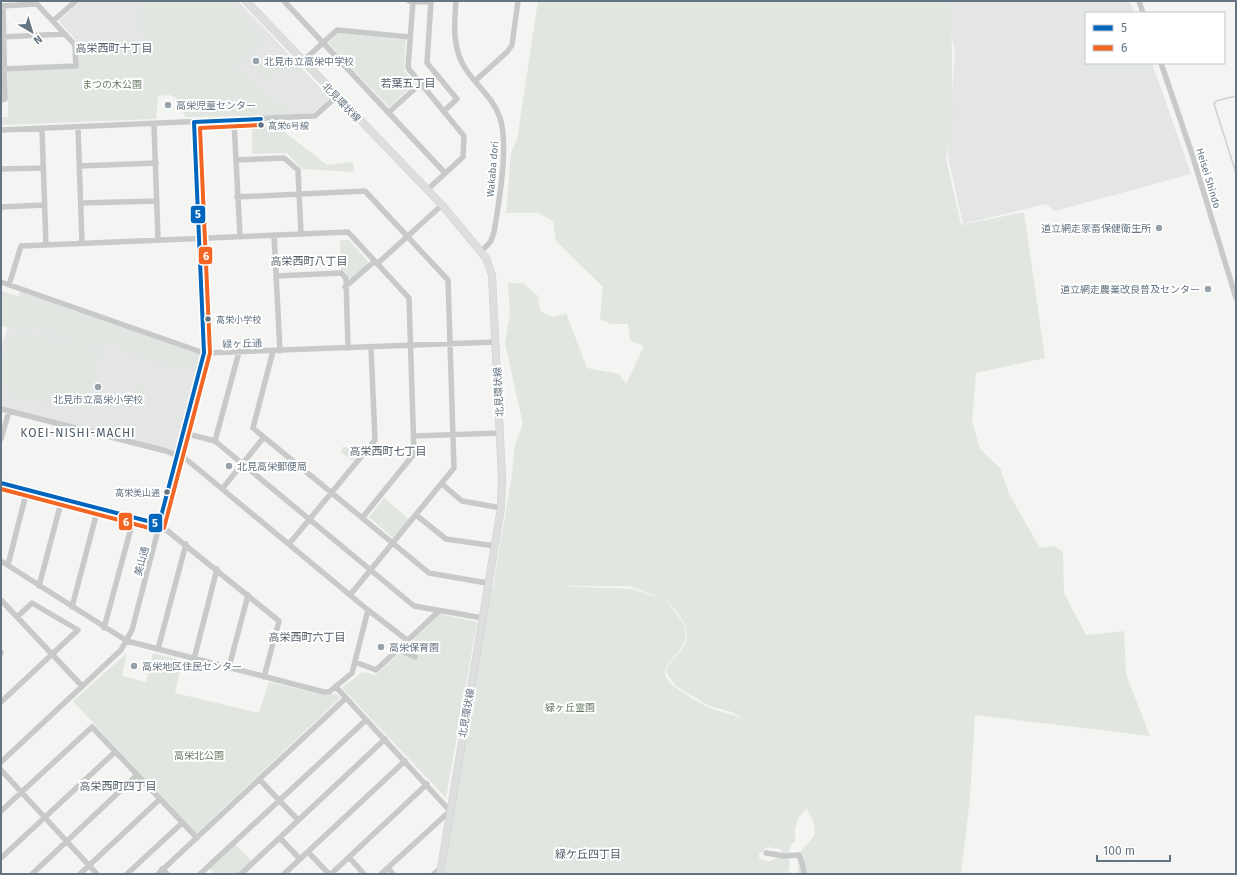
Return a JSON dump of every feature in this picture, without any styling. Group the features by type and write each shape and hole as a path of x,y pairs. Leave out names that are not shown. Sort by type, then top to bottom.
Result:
{"main road":[{"name":"北見環状線","path":"246,1 442,205 482,252 486,258 492,275 500,433 501,508 487,584 483,618 440,871"}],"street":[{"path":"53,21 76,1"},
{"path":"284,1 445,173"},
{"path":"409,1 431,2 427,63 457,99 444,111"},
{"path":"413,1 409,36 408,68 464,136 463,157 427,190"},
{"name":"Wakaba dori","path":"456,1 454,38 457,50 467,71 497,109 504,135 494,232 491,241 482,252"},
{"path":"475,81 507,52 512,45 518,1"},
{"path":"1139,1 1143,12"},
{"path":"1,100 5,99 3,69 2,6 35,2 75,46 76,66 3,69"},
{"path":"303,61 337,30 409,36"},
{"path":"2,37 65,34"},
{"name":"Heisei Shindo","path":"1161,64 1192,154 1236,298"},
{"path":"389,112 420,84"},
{"path":"1,130 154,125 315,116 336,96"},
{"path":"234,121 240,236"},
{"name":"美山通","path":"1,762 121,650 132,630 204,353 194,122"},
{"path":"154,125 158,239"},
{"path":"78,127 82,243"},
{"path":"42,129 46,245"},
{"path":"236,160 284,158 298,170 301,234"},
{"path":"80,166 156,163"},
{"path":"1,169 43,168"},
{"path":"237,197 365,191 448,280 454,468 350,595"},
{"path":"81,203 157,201"},
{"path":"1,207 44,205"},
{"path":"345,287 407,237 442,205"},
{"path":"9,285 22,246 348,232 409,298 414,454 362,518"},
{"path":"274,235 280,351"},
{"path":"276,276 341,273 346,278 345,287 348,348"},
{"name":"緑ヶ丘通","path":"1,282 204,353 496,342"},
{"path":"289,544 374,440 371,347"},
{"path":"273,351 253,428 429,573 487,584"},
{"path":"215,441 239,352"},
{"path":"1,409 166,451 186,459 368,610 407,640"},
{"path":"1,439 9,412"},
{"path":"184,433 215,441 414,606 483,618"},
{"path":"414,436 500,433"},
{"path":"222,489 264,437"},
{"path":"1,483 159,524 217,569 279,621 264,677"},
{"path":"442,484 462,501 501,508"},
{"path":"8,565 27,490"},
{"path":"39,586 62,499"},
{"path":"72,607 98,508"},
{"path":"416,515 446,539 495,546"},
{"path":"104,628 134,517"},
{"path":"158,650 186,544"},
{"path":"1,561 104,628 127,641 324,692 329,692 352,673 368,610"},
{"path":"194,658 217,569"},
{"path":"229,667 248,595"},
{"path":"1,600 82,686"},
{"path":"1,702 78,630 32,603 17,617"},
{"path":"355,662 376,670 439,611"},
{"path":"398,649 415,657"},
{"path":"336,686 450,811 381,874"},
{"path":"158,874 165,872 197,838 346,698"},
{"path":"200,874 366,720"},
{"path":"1,811 92,727 197,838"},
{"path":"241,874 385,739"},
{"path":"1,858 115,752"},
{"path":"284,874 405,761"},
{"path":"1,770 96,874"},
{"path":"32,874 137,776"},
{"path":"259,779 298,820"},
{"path":"308,852 330,874 426,784"},
{"path":"80,874 160,799"},
{"path":"127,874 182,823"},
{"path":"280,838 300,859"},
{"path":"766,853 785,856 799,854 804,874"},
{"path":"349,857 364,874"},
{"path":"388,868 393,874"},
{"path":"434,874 440,871"}],"shaded area":[{"name":"北見市立高栄中学校","path":"81,1 238,1 330,98 313,113 295,115 265,94 133,53 134,44 79,44 59,21"},
{"path":"945,1 1130,1 1134,12 1085,12 1085,64 1152,64 1191,174 1055,211 1046,204 963,224 948,157 955,54"},
{"name":"北見市立高栄小学校","path":"21,289 204,353 178,456 1,409 1,347"}],"green space":[{"path":"144,1 230,1 261,41 238,64 200,51 152,49 140,23"},
{"name":"緑ヶ丘霊園","path":"538,1 951,1 953,120 946,159 961,225 1024,212 1045,358 976,373 972,421 980,449 1000,468 1009,494 1040,548 1055,546 1063,552 1064,593 1086,635 1124,631 1126,674 1150,736 975,715 970,799 961,874 796,874 798,872 800,853 815,834 814,823 807,809 801,815 795,827 796,840 790,846 789,853 782,853 781,849 767,847 759,854 759,858 768,862 779,857 788,858 790,863 788,871 793,874 444,874 474,677 492,587 503,586 493,586 512,475 515,444 523,424 505,343 510,313 508,283 523,283 538,296 540,310 547,315 558,316 566,313 587,368 619,374 626,384 644,346 630,340 628,324 611,324 600,319 603,287 556,241 553,221 538,213 506,213 511,152 517,140","holes":["557,586 629,586 663,599 631,589","667,601 683,622 686,628 687,640 684,646 671,661 666,672 675,685 709,706 732,712 747,722 738,717 701,704 675,687 666,678 665,672 667,666 685,642 686,635 682,621"]},
{"path":"338,33 406,40 404,70 415,83 389,107 328,43"},
{"name":"まつの木公園","path":"129,39 132,44 134,44 135,48 153,52 201,54 235,67 265,94 295,115 185,117 179,100 170,95 158,96 156,119 1,125 1,117 8,117 8,70 78,69 79,44"},
{"path":"270,52 283,67 278,72 264,57"},
{"path":"261,61 274,76 268,81 255,66"},
{"path":"277,126 327,165 353,162 354,172 302,169 287,153 252,154 252,127"},
{"path":"340,240 349,240 369,263 351,279 344,271 341,271"},
{"path":"1,291 119,326 117,344 78,342 41,328 25,330 1,326"},
{"path":"124,332 131,332 199,356 196,362 189,368 177,368 119,349"},
{"path":"19,333 100,350 86,407 13,397 12,389 1,385 1,365 8,339"},
{"path":"138,387 142,387 146,393 142,399 138,399 134,395 134,391"},
{"path":"342,447 362,449 352,461 341,452"},
{"path":"384,498 409,519 393,538 369,517"},
{"path":"440,614 477,622 446,798 342,688 362,672 376,675"},
{"name":"高栄北公園","path":"127,653 122,676 146,682 153,653 182,661 175,693 259,713 269,682 324,695 337,694 340,698 196,834 73,701"},
{"path":"234,843 253,863 241,874 215,874 208,867"}],"waterway":[{"path":"1236,96 1216,101 1214,104 1236,173"}],"transit line":[{"name":"5","path":"1,483 159,524 204,353 194,122 261,119"},
{"name":"6","path":"1,489 157,530 164,528 210,353 200,128 261,125"}],"place":[{"name":"北見市立高栄中学校","path":"256,61"},
{"name":"高栄児童センター","path":"168,105"},
{"name":"高栄6号線","path":"261,125"},
{"name":"道立網走家畜保健衛生所","path":"1159,228"},
{"name":"道立網走農業改良普及センター","path":"1208,289"},
{"name":"高栄小学校","path":"208,319"},
{"name":"北見市立高栄小学校","path":"98,387"},
{"name":"北見高栄郵便局","path":"229,466"},
{"name":"高栄美山通","path":"167,492"},
{"name":"高栄保育園","path":"381,647"},
{"name":"高栄地区住民センター","path":"134,666"}],"district":[{"name":"高栄西町十丁目","path":"114,48"},
{"name":"若葉五丁目","path":"408,83"},
{"name":"高栄西町八丁目","path":"309,261"},
{"name":"KOEI-NISHI-MACHI","path":"78,433"},
{"name":"高栄西町七丁目","path":"388,451"},
{"name":"高栄西町六丁目","path":"307,637"},
{"name":"高栄西町四丁目","path":"118,786"},
{"name":"緑ケ丘四丁目","path":"588,854"}]}
